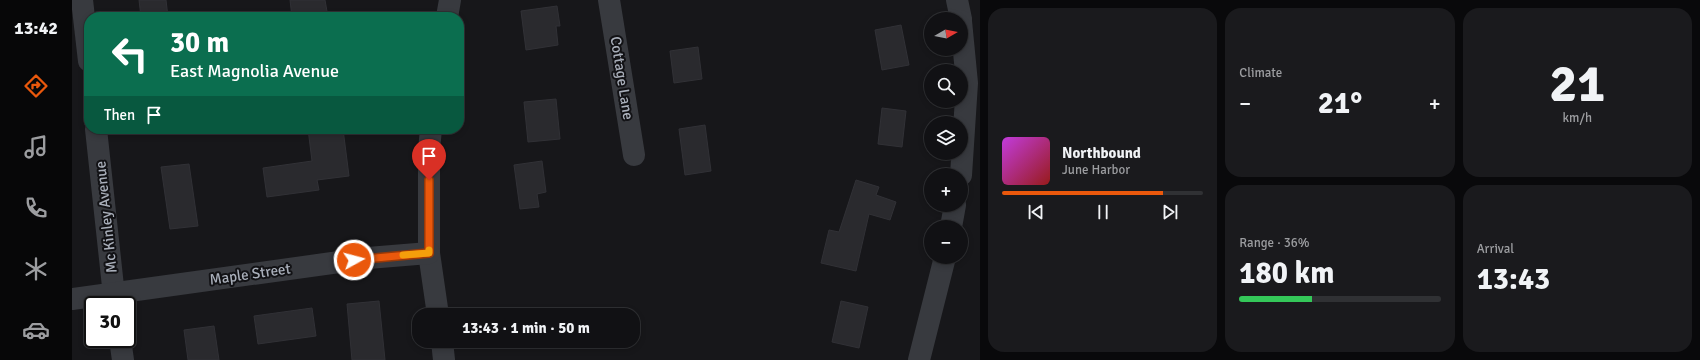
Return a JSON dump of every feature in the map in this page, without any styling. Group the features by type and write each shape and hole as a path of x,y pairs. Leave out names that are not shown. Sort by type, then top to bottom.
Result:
{"street":[{"path":"82,0 84,17"},
{"path":"448,12 450,0"},
{"name":"Cottage Lane","path":"609,0 634,156"},
{"path":"957,0 959,12"},
{"path":"962,168 973,86 968,56"},
{"name":"Mc Kinley Avenue","path":"97,134 115,296"},
{"path":"431,134 429,150 429,253 437,308"},
{"name":"Maple Street","path":"134,296 368,258 429,253"},
{"path":"919,360 943,264"},
{"name":"Maple Street","path":"72,299 84,299"},
{"path":"121,348 123,360"},
{"path":"443,348 444,360"}],"building":[{"path":"139,0 166,0 167,12 140,12"},
{"path":"290,0 325,0 327,12 291,12"},
{"path":"557,6 560,26 556,26 558,45 526,50 521,11"},
{"path":"901,25 909,65 882,70 875,30"},
{"path":"698,47 702,79 674,83 670,51"},
{"path":"556,99 560,139 528,142 524,102"},
{"path":"882,108 906,111 902,147 878,144"},
{"path":"705,125 711,171 685,175 679,129"},
{"path":"309,134 344,134 349,176 317,180 319,190 267,197 263,168 312,161"},
{"path":"542,161 546,192 537,194 539,207 520,209 514,165"},
{"path":"189,164 198,226 170,229 161,167"},
{"path":"856,180 879,187 876,195 896,202 890,220 869,214 856,271 821,263 829,230 839,232"},
{"path":"379,301 385,360 352,360 347,304"},
{"path":"841,301 868,307 859,348 832,342"},
{"path":"312,308 316,336 258,344 254,316"},
{"path":"214,326 219,360 188,360 184,330"}],"slow traffic":[{"path":"403,255 429,253 429,250"}],"route":[{"path":"354,260 429,253 429,180"}]}
